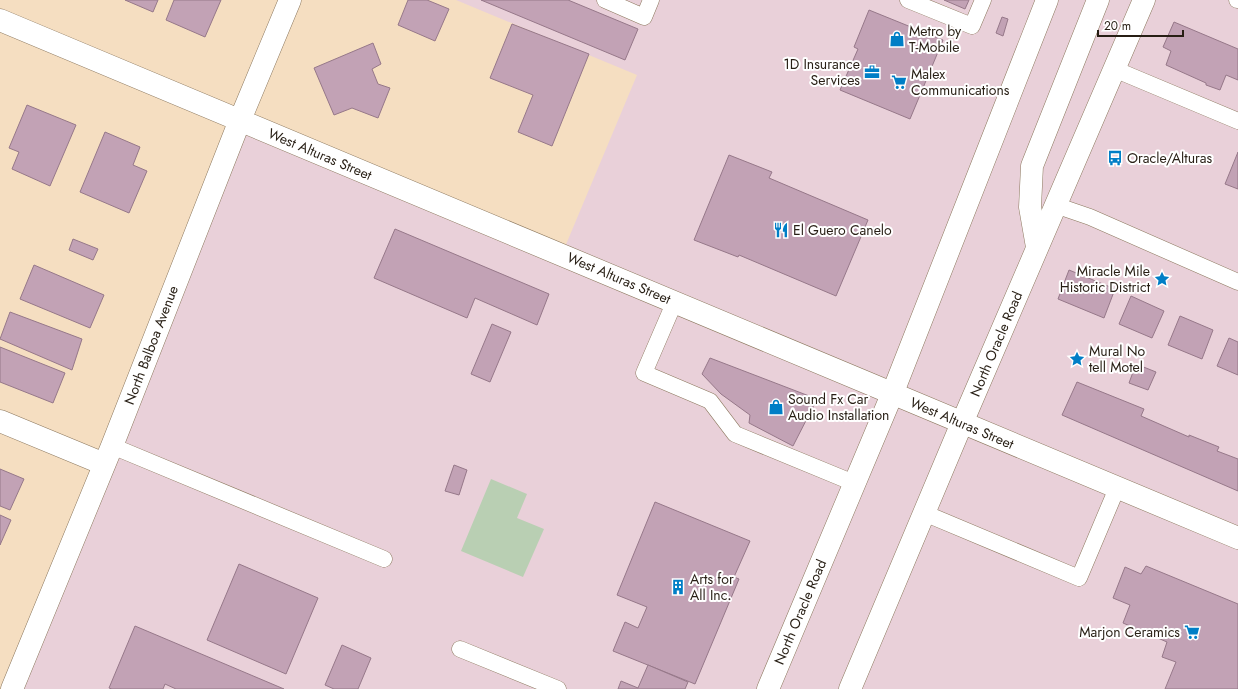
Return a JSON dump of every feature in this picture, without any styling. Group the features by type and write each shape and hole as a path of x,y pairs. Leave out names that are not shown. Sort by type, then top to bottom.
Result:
{"street":[{"name":"North Balboa Avenue","path":"12,689 108,455 240,120 290,0"},
{"name":"North Oracle Road","path":"768,689 893,392 1047,0"},
{"path":"1038,247 1030,208 1032,166 1098,0"},
{"name":"North Oracle Road","path":"850,689 1055,205 1144,0"},
{"name":"West Alturas Street","path":"0,20 893,392 962,423 1238,538"},
{"path":"0,421 108,455"}],"lane":[{"path":"605,0 644,17 651,0"},
{"path":"908,0 972,26 983,0"},
{"path":"1114,69 1238,121"},
{"path":"1055,205 1090,218 1238,282"},
{"path":"675,301 644,374 710,401 735,434 854,483"},
{"path":"108,455 384,559"},
{"path":"924,513 1079,578 1117,488"},
{"path":"460,649 558,689"}],"shaded area":[{"path":"456,0 1238,0 1238,689 12,689 240,120 562,254 637,75"}],"green space":[{"path":"491,479 527,494 517,518 544,529 523,577 461,551"}],"building":[{"path":"125,0 158,0 153,12"},
{"path":"174,0 221,0 205,37 166,20"},
{"path":"408,0 427,0 449,9 435,41 398,25"},
{"path":"481,0 568,0 638,29 625,60"},
{"path":"944,0 969,0 965,9"},
{"path":"869,10 943,40 910,119 840,90 858,49 854,47"},
{"path":"1002,17 1008,19 1003,36 996,33"},
{"path":"1174,22 1238,49 1238,80 1226,75 1220,90 1206,85 1206,83 1166,65 1171,51 1163,47"},
{"path":"512,24 589,54 552,146 518,132 533,95 490,78"},
{"path":"373,43 381,64 372,69 378,84 390,88 378,118 352,108 334,115 314,68"},
{"path":"27,105 76,125 50,186 12,169 19,152 9,148"},
{"path":"105,132 140,147 133,165 147,171 129,213 80,192"},
{"path":"1238,152 1238,189 1225,184"},
{"name":"El Guero Canelo","path":"729,155 772,172 769,178 868,220 836,296 739,255 738,257 694,240"},
{"path":"395,229 549,294 537,325 475,298 467,318 374,278"},
{"path":"73,239 98,249 93,260 69,250"},
{"path":"34,265 104,295 90,328 20,299"},
{"path":"1069,270 1115,289 1104,318 1058,299"},
{"path":"1131,296 1164,311 1152,338 1119,324"},
{"path":"10,312 82,339 72,370 0,339"},
{"path":"1180,316 1213,330 1202,359 1168,345"},
{"path":"492,324 511,332 490,382 471,374"},
{"path":"1229,338 1238,342 1238,375 1217,366"},
{"path":"0,347 65,373 53,403 0,382"},
{"name":"Sound Fx Car Audio Installation","path":"710,358 817,399 793,446 749,423 750,415 721,394 702,374"},
{"path":"1136,364 1156,372 1148,390 1129,383"},
{"path":"1077,382 1144,409 1141,416 1189,437 1189,435 1219,447 1217,451 1238,459 1238,491 1062,415"},
{"path":"454,465 467,470 459,495 445,491"},
{"path":"0,469 24,479 10,510 0,506"},
{"name":"Arts for All Inc.","path":"655,502 750,541 734,577 739,579 695,684 613,651 625,622 638,628 647,607 617,595"},
{"path":"0,515 11,520 0,545"},
{"path":"239,564 318,598 286,674 207,640"},
{"name":"Marjon Ceramics","path":"1146,566 1238,604 1238,689 1165,689 1176,662 1162,657 1167,642 1123,623 1130,605 1113,598 1125,567 1141,574"},
{"path":"135,626 284,689 176,689 165,684 163,689 109,688"},
{"path":"342,645 371,658 358,689 334,689 325,685"},
{"path":"648,665 688,682 685,689 618,689 621,681 638,688"}],"place":[{"name":"Metro by T-Mobile","path":"897,39"},
{"name":"1D Insurance Services","path":"872,72"},
{"name":"Malex Communications","path":"899,82"},
{"name":"Oracle/Alturas","path":"1115,158"},
{"name":"El Guero Canelo","path":"781,230"},
{"name":"Miracle Mile Historic District","path":"1162,279"},
{"name":"Mural No tell Motel","path":"1077,359"},
{"name":"Sound Fx Car Audio Installation","path":"776,407"},
{"name":"Arts for All Inc.","path":"678,587"},
{"name":"Marjon Ceramics","path":"1192,632"}]}
